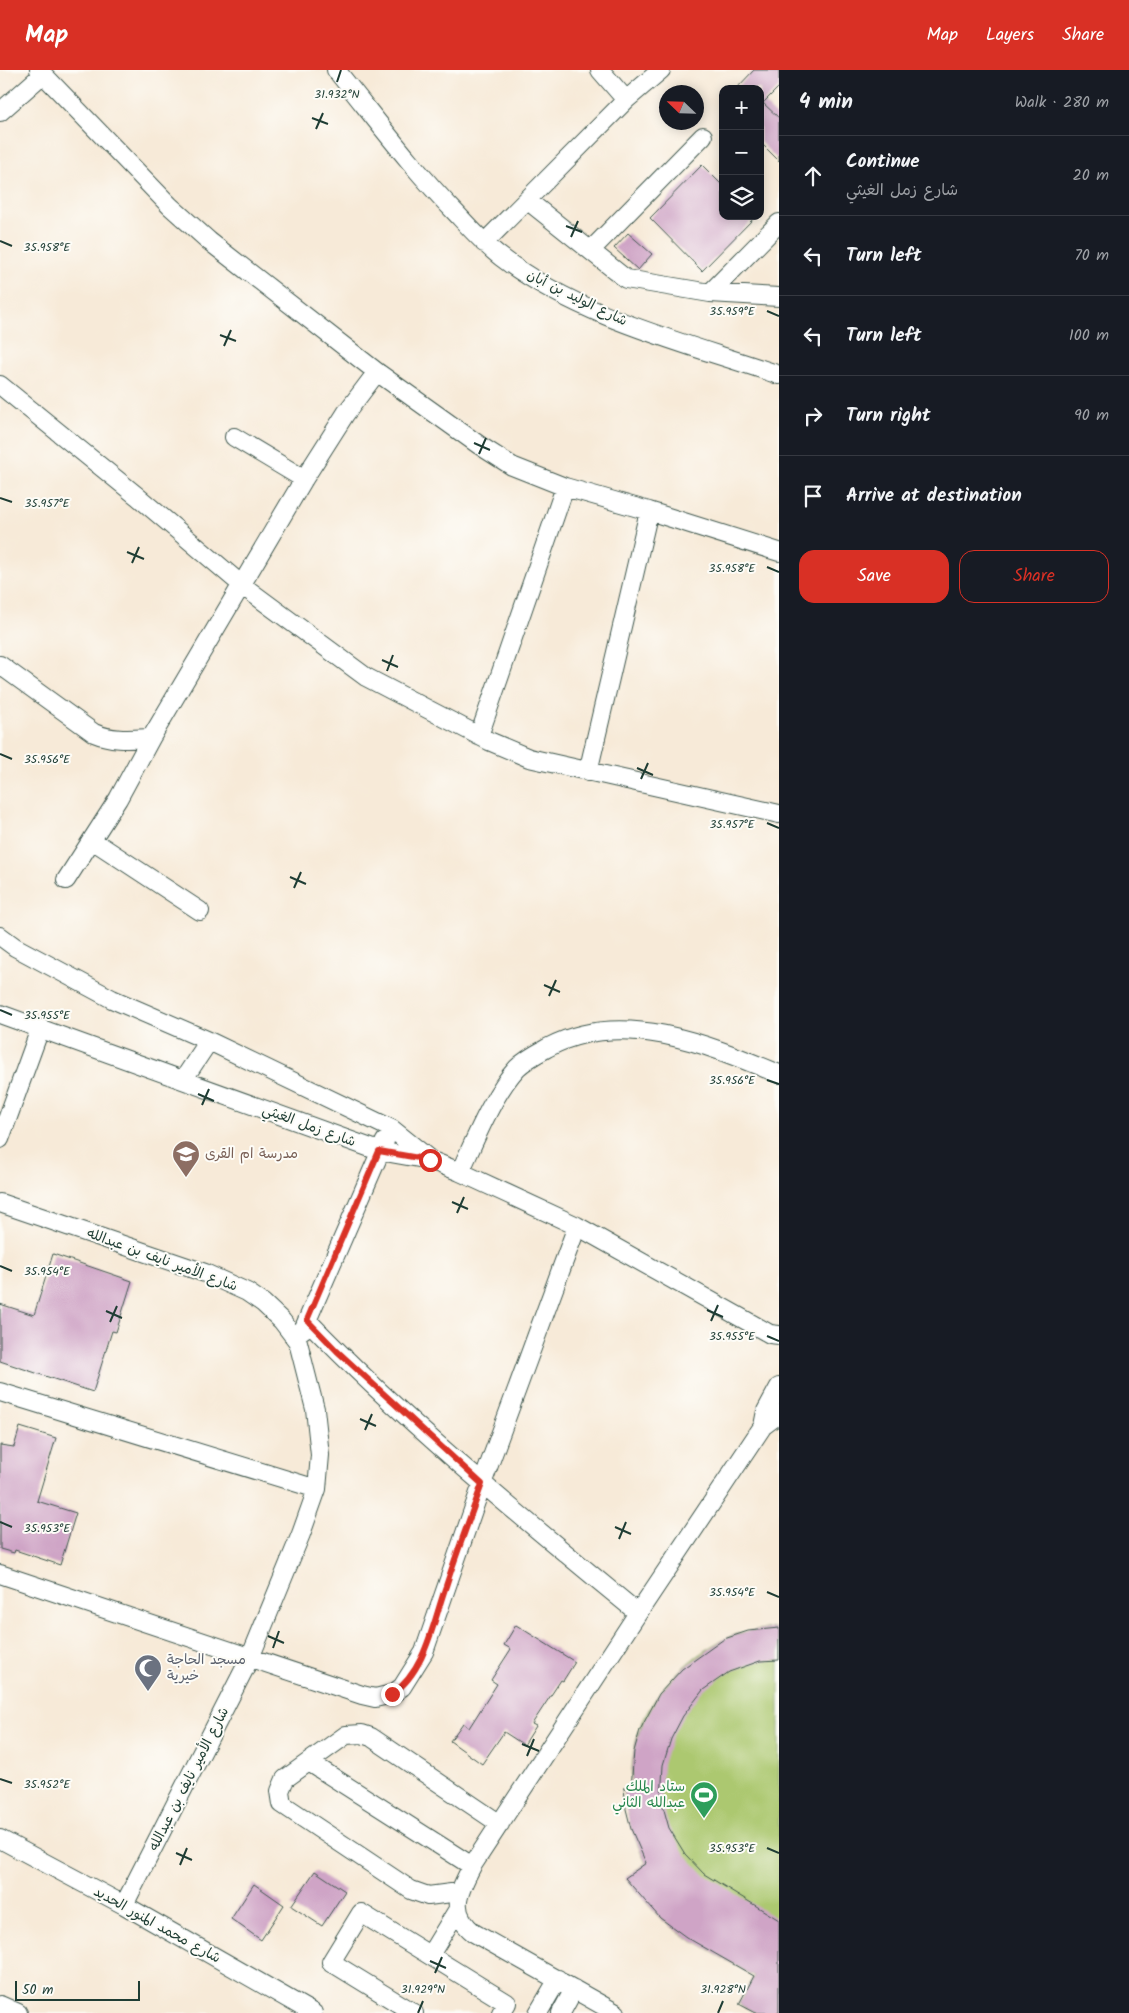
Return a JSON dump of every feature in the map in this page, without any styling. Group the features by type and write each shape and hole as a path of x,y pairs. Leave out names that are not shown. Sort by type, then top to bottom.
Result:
{"street":[{"name":"شارع الوليد بن أبان","path":"336,70 420,174 484,243 529,276 596,310 650,332 779,375"},
{"path":"600,70 626,100"},
{"path":"484,243 626,100 661,70"},
{"path":"0,112 40,72 170,206 209,241 377,372 512,466 565,487 779,552"},
{"path":"591,250 703,136"},
{"path":"527,200 626,279 710,293 779,297"},
{"path":"710,293 779,223"},
{"path":"66,880 118,799 304,479 346,413 377,372"},
{"path":"0,385 137,496 243,586 366,677 479,736 529,758 779,814"},
{"path":"234,438 304,479"},
{"path":"479,736 565,487"},
{"path":"588,772 649,511"},
{"path":"0,664 94,733 106,738 116,739 152,738"},
{"path":"92,840 200,911"},
{"path":"0,936 15,947 112,999 209,1041 392,1129 430,1160"},
{"name":"شارع زمل الغيثي","path":"0,1014 379,1151 430,1160 460,1172 577,1226 776,1338"},
{"path":"0,1138 40,1029"},
{"path":"460,1172 501,1091 518,1068 531,1057 561,1041 590,1032 618,1031 657,1034 723,1051 779,1074"},
{"path":"184,1080 209,1041"},
{"path":"298,1342 379,1151 392,1129"},
{"name":"شارع الأمير نايف بن عبدالله","path":"0,1203 205,1273 247,1292 263,1302 282,1321 298,1342 315,1409 320,1455 317,1489 301,1534 250,1658 124,1905"},
{"path":"0,1574 375,1698 392,1694 402,1687 424,1652 482,1484 577,1226"},
{"path":"307,1320 337,1351 482,1484 638,1613"},
{"path":"763,1426 766,1411 779,1387"},
{"path":"0,1392 317,1489"},
{"path":"430,1955 458,1901 472,1866 763,1426 779,1414"},
{"path":"458,1901 428,1896 411,1890 282,1804 280,1791 285,1779 346,1735 362,1734 371,1737 500,1824"},
{"path":"309,1762 472,1866"},
{"name":"شارع محمد المنور الحديد","path":"0,1839 124,1905 313,2013"},
{"path":"458,1901 463,1924 474,1933 616,2013"},
{"path":"414,2013 331,1962 361,1913 507,2002 501,2013"},
{"path":"538,2013 558,1980"},
{"path":"561,2013 574,1989"},
{"path":"0,2005 18,2013"}],"green space":[{"name":"ستاد الملك عبدالله الثاني","path":"779,1628 779,2013 756,2013 739,2004 754,1976 686,1937 660,1918 625,1878 646,1863 631,1827 624,1788 631,1787 635,1745 645,1717 662,1690 684,1666 710,1647 736,1634"}],"building":[{"path":"754,70 779,70 779,87 764,102 764,85 740,85"},
{"path":"764,104 779,118 779,161 764,146"},
{"path":"702,165 719,182 719,220 752,220 702,271 650,218"},
{"path":"628,233 652,254 638,270 614,248"},
{"path":"53,1254 132,1281 116,1332 112,1331 93,1392 0,1361 0,1304 34,1315"},
{"path":"20,1427 56,1438 37,1501 76,1513 60,1565 15,1550 14,1553 0,1549 0,1445 14,1447"},
{"path":"516,1625 575,1662 532,1724 536,1726 524,1745 504,1732 482,1764 450,1741 463,1723 469,1728 497,1684 491,1680 511,1649 504,1645"},
{"path":"779,1628 779,1660 760,1661 729,1672 703,1690 683,1716 671,1739 663,1765 661,1799 669,1828 685,1854 704,1874 779,1920 779,2013 756,2013 739,2004 754,1976 686,1937 660,1918 625,1878 646,1863 631,1829 626,1809 624,1788 631,1788 634,1751 640,1730 659,1694 682,1669 724,1639 748,1631"},
{"path":"315,1871 345,1891 322,1926 291,1906"},
{"path":"254,1884 284,1905 261,1940 231,1919"}],"place":[{"name":"مدرسة ام القرى","path":"186,1178"},
{"name":"مسجد الحاجة خيرية","path":"148,1692"},
{"name":"ستاد الملك عبدالله الثاني","path":"704,1819"}],"route":[{"path":"392,1694 409,1679 424,1652 482,1484 337,1351 307,1320 379,1151 430,1160"}]}
